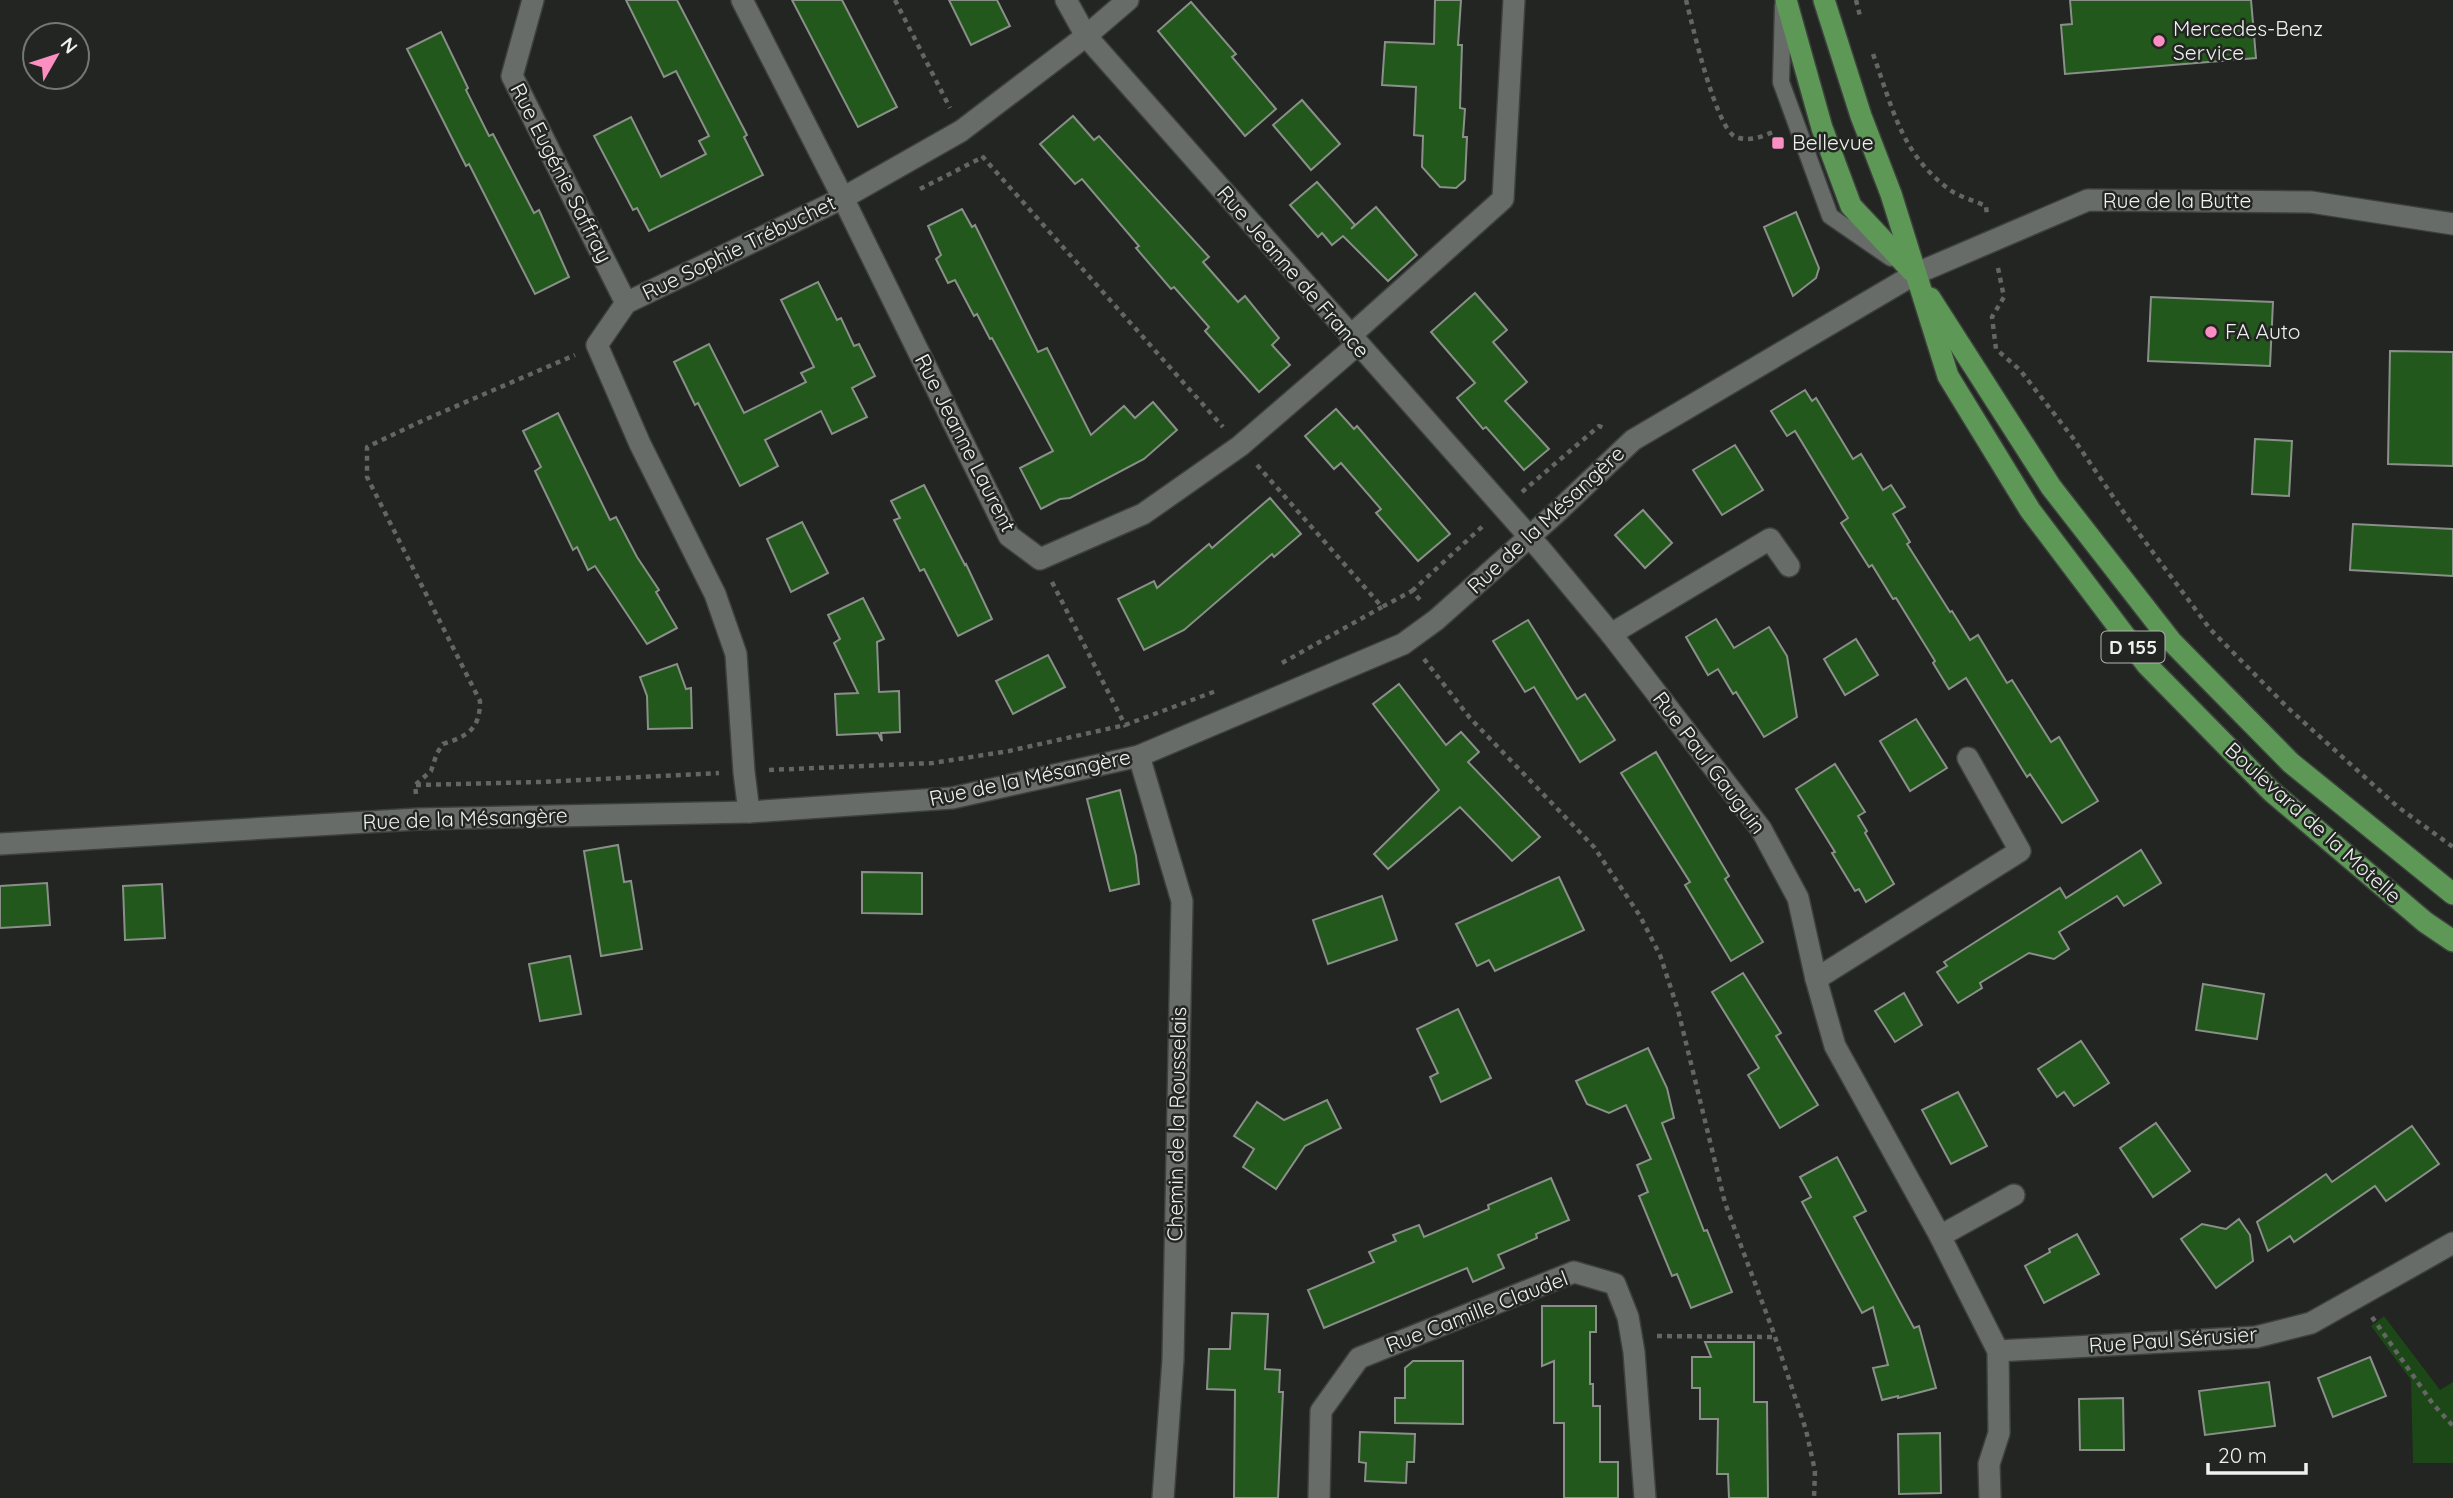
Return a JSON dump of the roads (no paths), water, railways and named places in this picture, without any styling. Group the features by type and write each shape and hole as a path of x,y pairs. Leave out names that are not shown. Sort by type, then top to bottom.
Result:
{"main road":[{"name":"Boulevard de la Motelle","path":"1785,0 1822,128 1851,206 1914,274 2051,487 2171,641 2291,763 2453,894"},
{"name":"Boulevard de la Motelle","path":"1824,0 1861,116 1891,194 1948,376 2030,510 2147,665 2271,791 2425,922 2453,940"}],"street":[{"name":"Rue Eugénie Saffray","path":"533,0 512,76 626,303"},
{"name":"Rue Jeanne Laurent","path":"742,0 843,198 1009,536 1040,559 1143,514 1240,446 1354,341"},
{"name":"Rue Jeanne de France","path":"1066,0 1086,36 1530,537"},
{"name":"Rue Sophie Trébuchet","path":"749,812 736,654 715,594 640,444 597,345 626,303 843,198 961,131 1086,36 1128,0"},
{"path":"1354,341 1503,199 1514,0"},
{"name":"Rue de la Butte","path":"1914,274 2088,200 2311,202 2453,224"},
{"name":"Rue de la Mésangère","path":"0,844 418,819 749,812 952,798 1139,756 1404,644 1436,620 1530,537 1633,440 1914,274"},
{"name":"Rue Paul Gauguin","path":"1530,537 1611,634 1761,828 1798,898 1816,979 1835,1046 1940,1236 1998,1351 1998,1433 1989,1464 1990,1498"},
{"path":"1611,634 1770,540 1789,566"},
{"name":"Chemin de la Rousselais","path":"1139,756 1182,901 1173,1360 1163,1498"},
{"path":"1816,979 2020,851 1968,758"},
{"path":"1940,1236 2014,1195"},
{"name":"Rue Paul Sérusier","path":"1998,1351 2256,1337 2312,1323 2453,1243"},
{"name":"Rue Camille Claudel","path":"1319,1498 1321,1411 1359,1358 1574,1272 1615,1284 1628,1317 1632,1335 1644,1498"}],"lane":[{"path":"1785,0 1781,82 1830,216 1914,274"}],"place":[{"name":"Mercedes-Benz Service","path":"2159,41"},
{"name":"Bellevue","path":"1778,143"},
{"name":"FA Auto","path":"2211,332"}]}
